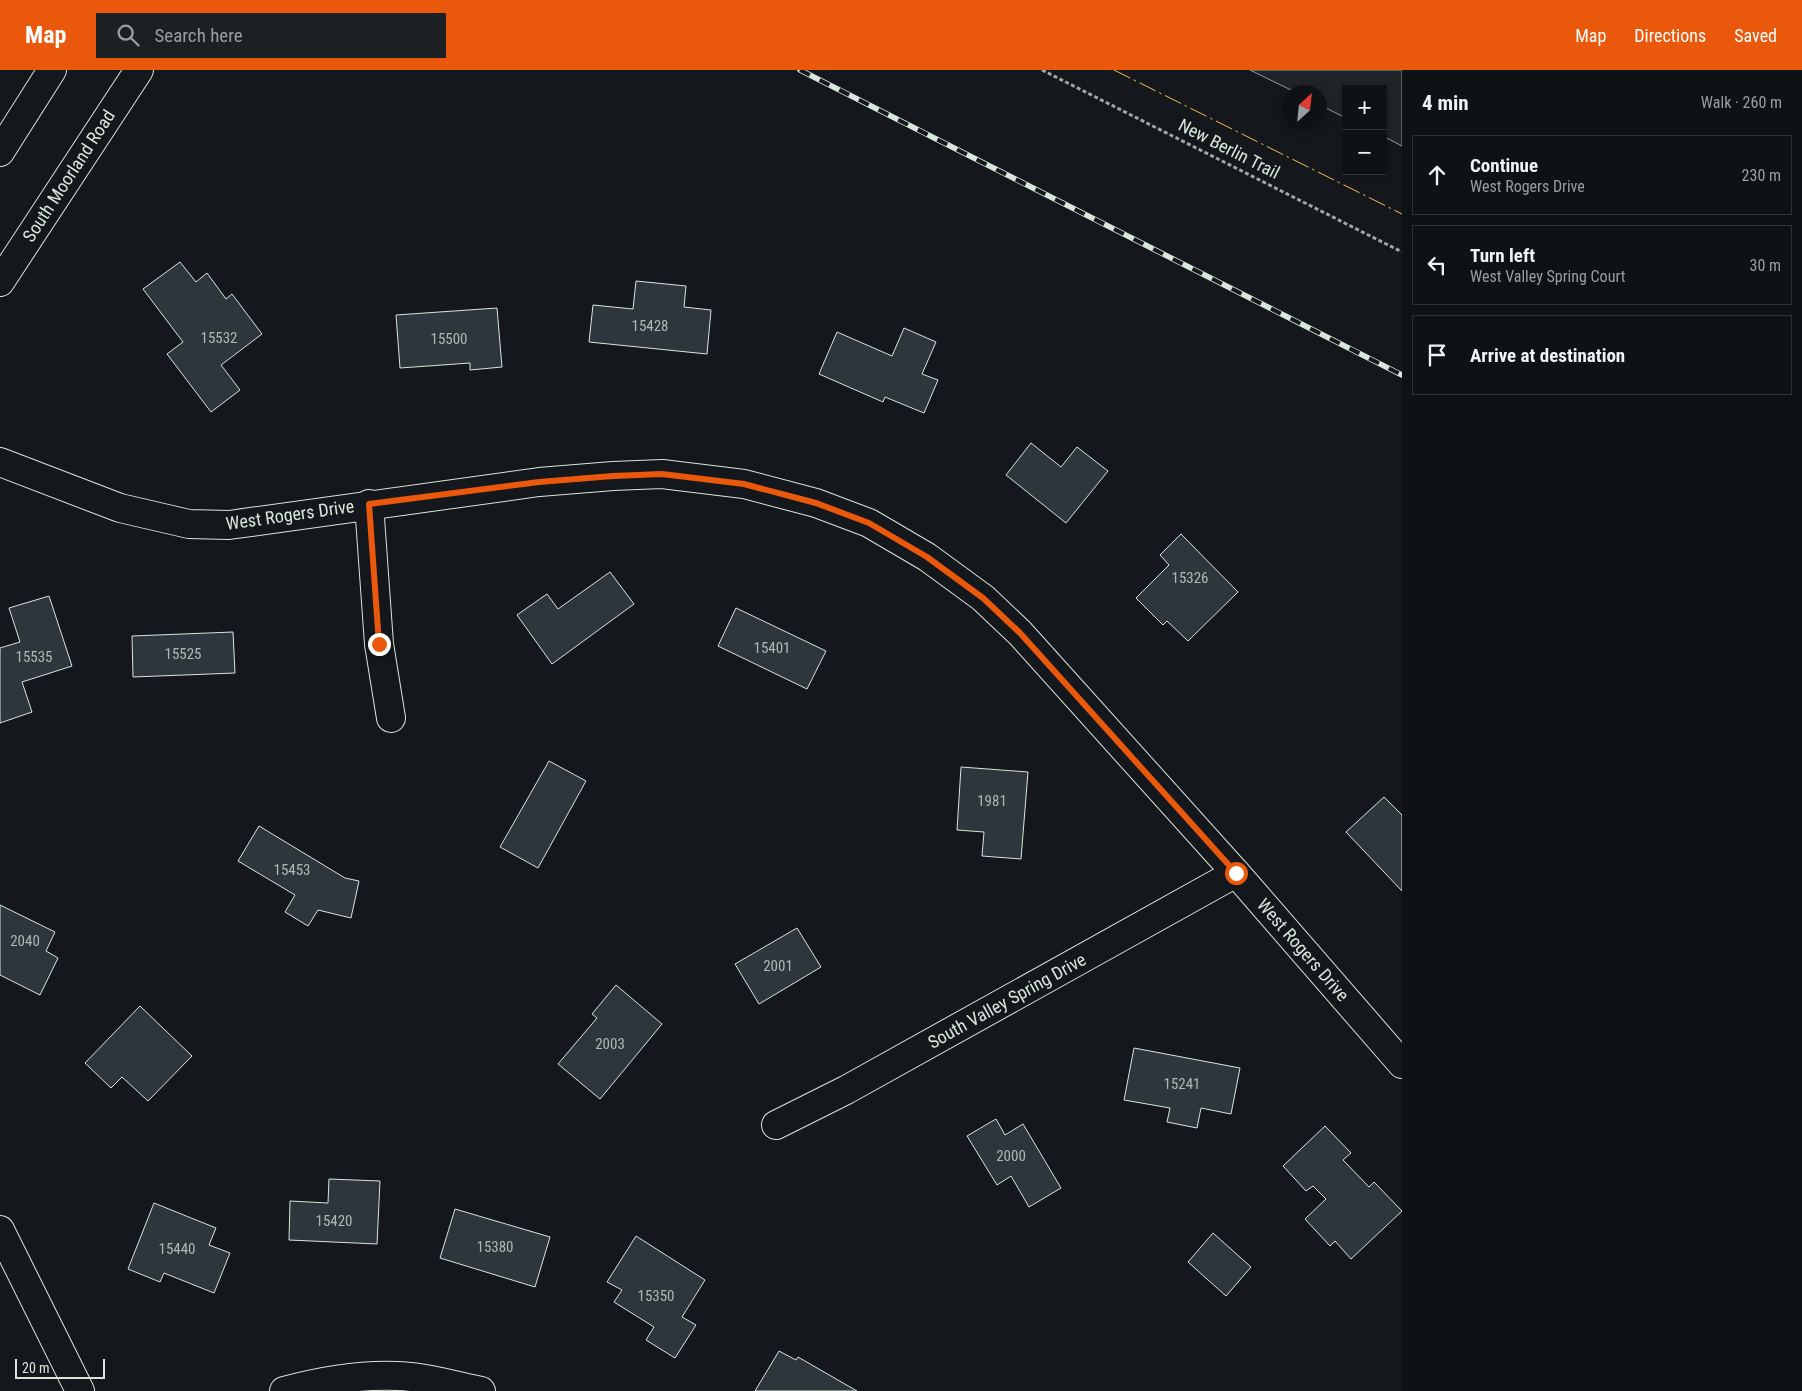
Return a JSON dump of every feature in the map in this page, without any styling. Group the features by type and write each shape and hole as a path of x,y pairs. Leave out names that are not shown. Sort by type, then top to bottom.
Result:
{"street":[{"path":"0,152 52,70"},
{"name":"South Moorland Road","path":"0,282 139,70"},
{"name":"West Rogers Drive","path":"0,462 120,508 189,524 229,525 369,504 539,482 662,474 744,484 816,503 869,523 927,557 983,598 1020,633 1236,873 1402,1064"},
{"path":"369,504 379,644 391,718"},
{"name":"South Valley Spring Drive","path":"776,1125 846,1090 1236,873"},
{"path":"0,1230 80,1391"},
{"path":"284,1391 353,1377 398,1376 435,1380 481,1391"}],"path":[{"name":"New Berlin Trail","path":"1042,70 1402,252"}],"shaded area":[{"path":"1250,70 1402,70 1402,146 1387,138 1387,85 1342,85 1342,116 1327,108 1327,85 1282,86"}],"building":[{"path":"180,262 196,282 207,273 226,299 232,294 262,334 221,365 240,390 211,412 167,354 183,342 143,289"},
{"path":"636,281 686,286 684,307 711,310 707,354 589,342 593,305 633,309"},
{"path":"497,308 502,367 470,370 470,363 400,368 396,315"},
{"path":"904,328 936,342 922,374 938,380 924,413 885,397 883,402 819,374 837,332 892,356"},
{"path":"1031,443 1061,467 1077,447 1108,471 1066,523 1006,475"},
{"path":"1181,534 1238,592 1188,641 1167,621 1163,625 1136,598 1169,565 1160,555"},
{"path":"610,572 634,604 552,664 517,615 547,594 558,609"},
{"path":"49,596 72,666 22,682 32,712 0,723 0,648 20,642 9,608"},
{"path":"736,608 826,651 807,689 718,646"},
{"path":"233,632 235,673 133,677 132,636"},
{"path":"549,761 586,781 538,868 500,847"},
{"path":"961,767 1028,772 1021,859 982,856 984,832 957,830"},
{"path":"1384,797 1402,815 1402,891 1346,832"},
{"path":"259,826 345,878 359,881 351,918 318,910 308,926 285,912 295,895 238,861"},
{"path":"0,905 55,932 46,951 58,958 40,995 0,975"},
{"path":"797,928 821,967 759,1004 735,964"},
{"path":"616,985 662,1024 600,1099 558,1064 597,1018 592,1014"},
{"path":"140,1006 192,1056 148,1101 122,1077 111,1088 85,1063"},
{"path":"1134,1048 1240,1068 1231,1114 1201,1108 1197,1128 1167,1122 1170,1108 1124,1100"},
{"path":"996,1119 1005,1135 1023,1124 1061,1188 1029,1207 1011,1176 997,1185 967,1136"},
{"path":"1325,1126 1351,1153 1343,1160 1369,1187 1374,1182 1402,1211 1351,1259 1335,1241 1330,1246 1305,1219 1326,1199 1313,1186 1306,1191 1283,1166"},
{"path":"329,1179 380,1181 377,1244 289,1240 290,1201 328,1203"},
{"path":"154,1203 216,1228 209,1245 230,1253 214,1293 164,1273 160,1282 128,1269"},
{"path":"455,1209 550,1237 535,1287 440,1258"},
{"path":"1213,1233 1251,1267 1226,1296 1188,1262"},
{"path":"636,1236 705,1280 682,1317 696,1325 675,1358 646,1340 654,1327 614,1302 622,1290 607,1282"},
{"path":"779,1351 796,1360 798,1357 857,1391 755,1391"}],"railway":[{"path":"800,70 1402,375"}],"power":[{"path":"1114,70 1402,214"}],"route":[{"path":"379,644 369,504 539,482 662,474 744,484 816,503 869,523 927,557 983,598 1020,633 1236,873"}]}
